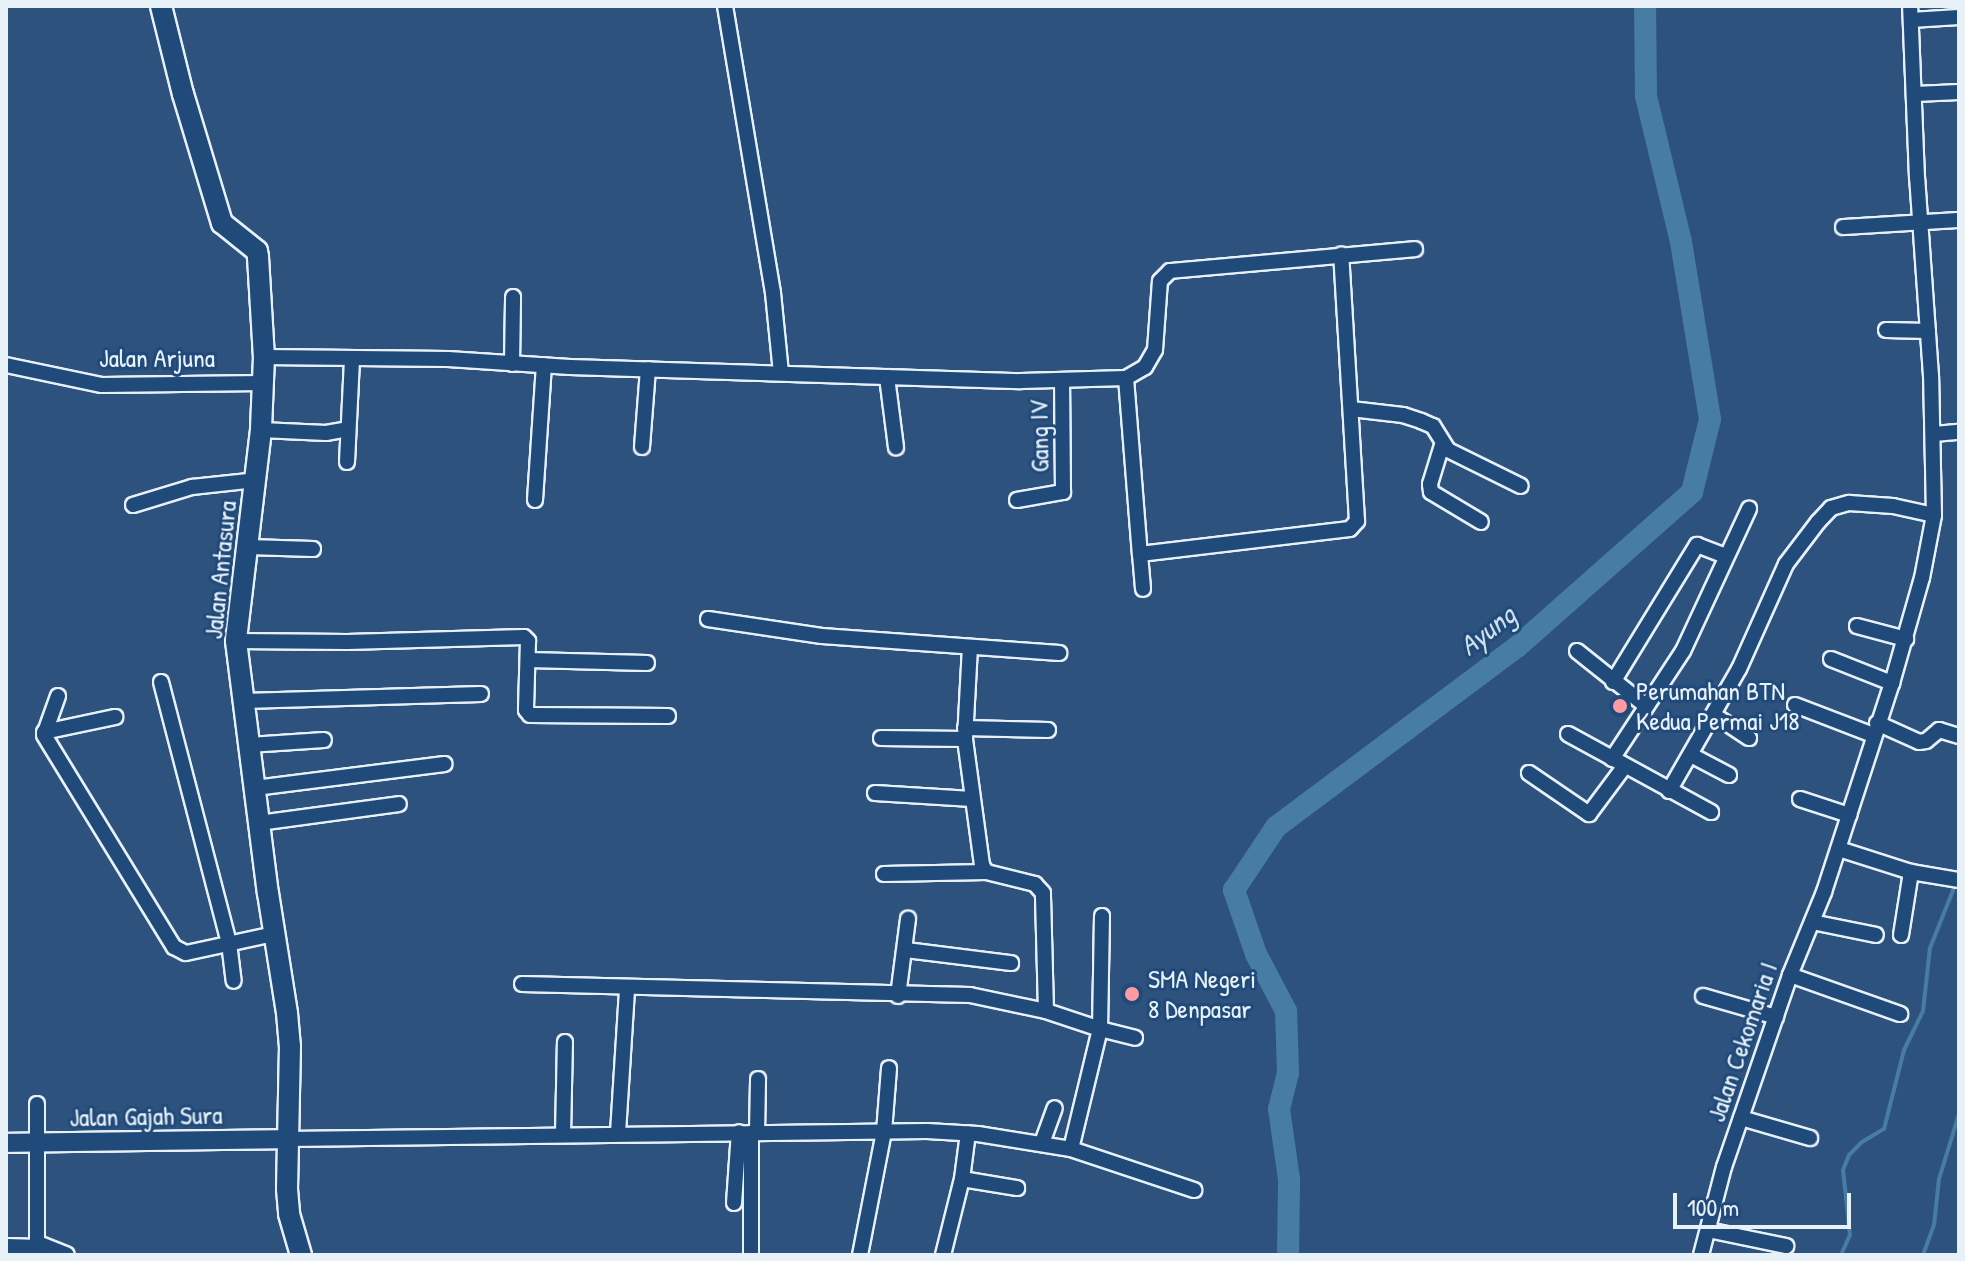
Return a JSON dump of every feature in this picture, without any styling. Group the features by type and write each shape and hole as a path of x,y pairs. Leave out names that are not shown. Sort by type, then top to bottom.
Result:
{"main road":[{"name":"Jalan Antasura","path":"161,6 183,94 222,223 257,251 264,357 261,430 236,641 290,1046 287,1139 289,1214 301,1255"}],"street":[{"path":"725,6 773,293 781,373"},
{"path":"1910,13 1959,17"},
{"name":"Jalan Cekomaria I","path":"1701,1255 1741,1118 1790,975 1839,849 1906,639 1934,515 1934,434 1910,13"},
{"path":"1915,94 1959,92"},
{"path":"1843,227 1959,220"},
{"path":"264,357 448,359 887,377 1062,381 1126,378 1145,367 1155,350 1160,281 1170,271 1415,249"},
{"path":"1140,554 1350,529 1357,521 1341,254"},
{"path":"512,364 513,297"},
{"path":"1886,330 1928,331"},
{"path":"347,462 352,360"},
{"name":"Jalan Arjuna","path":"6,365 102,385 262,383"},
{"path":"535,500 544,365"},
{"path":"642,447 648,369"},
{"path":"887,377 896,447"},
{"path":"1126,378 1143,589"},
{"name":"Gang IV","path":"1017,500 1061,494 1064,490 1062,381"},
{"path":"1351,409 1403,415 1433,426 1442,445 1521,486"},
{"path":"261,430 326,433 348,429"},
{"path":"1934,434 1959,432"},
{"path":"1442,445 1430,484 1431,492 1481,522"},
{"path":"133,505 192,487 256,480"},
{"path":"1669,791 1739,669 1786,564 1831,508 1849,503 1872,504 1934,515"},
{"path":"1529,773 1589,814 1646,706 1683,651 1749,509"},
{"path":"1613,682 1697,545 1726,556"},
{"path":"248,547 313,549"},
{"path":"708,619 822,636 1059,653"},
{"path":"1857,626 1906,639"},
{"path":"236,641 347,642 519,636 528,641 526,710 530,715 668,716"},
{"path":"970,647 965,734 972,799 986,872"},
{"path":"1577,651 1646,706"},
{"path":"1831,659 1892,683"},
{"path":"528,660 647,663"},
{"path":"161,682 229,943 234,981"},
{"path":"244,701 481,694"},
{"path":"44,732 58,696"},
{"path":"1795,705 1919,742 1926,741 1939,730 1959,736"},
{"path":"1714,715 1749,738"},
{"path":"44,732 115,717"},
{"path":"881,738 1048,730"},
{"path":"44,732 174,947 186,953 274,934"},
{"path":"1568,734 1711,812"},
{"path":"249,745 324,740"},
{"path":"1691,755 1729,775"},
{"path":"255,788 444,764"},
{"path":"875,793 972,799"},
{"path":"1800,799 1849,815"},
{"path":"259,823 399,804"},
{"path":"1839,849 1911,872 1959,880"},
{"path":"884,874 986,872 1035,884 1043,893 1046,1011"},
{"path":"1901,935 1911,872"},
{"path":"1071,1149 1100,1029 1102,916"},
{"path":"898,996 908,919"},
{"path":"1812,922 1876,935"},
{"path":"906,950 1011,963"},
{"path":"1790,975 1900,1014"},
{"path":"522,984 898,996 970,995 1046,1011 1135,1038"},
{"path":"618,1133 627,988"},
{"path":"1703,996 1776,1017"},
{"path":"563,1135 565,1042"},
{"path":"860,1255 884,1132 889,1068"},
{"path":"734,1203 758,1079"},
{"path":"37,1104 37,1249"},
{"path":"1042,1143 1055,1108"},
{"path":"1741,1118 1810,1138"},
{"path":"287,1139 618,1133 968,1133 1071,1149 1194,1190"},
{"path":"749,1133 751,1255"},
{"path":"943,1255 962,1179 968,1133"},
{"name":"Jalan Gajah Sura","path":"6,1143 287,1139"},
{"path":"962,1179 1017,1188"},
{"path":"1708,1230 1786,1246"},
{"path":"6,1246 67,1255"}],"waterway":[{"name":"Ayung","path":"1288,1255 1289,1179 1279,1109 1288,1073 1286,1011 1256,954 1234,890 1276,827 1517,647 1692,492 1710,419 1681,242 1646,96 1645,6"},
{"path":"1841,1255 1850,1235 1843,1170 1849,1155 1862,1142 1884,1129 1904,1050 1923,1011 1930,948 1956,883"},
{"path":"1923,1255 1934,1225 1939,1179 1959,1114"}],"place":[{"name":"Perumahan BTN Kedua Permai J18","path":"1620,706"},
{"name":"SMA Negeri 8 Denpasar","path":"1132,994"}]}
